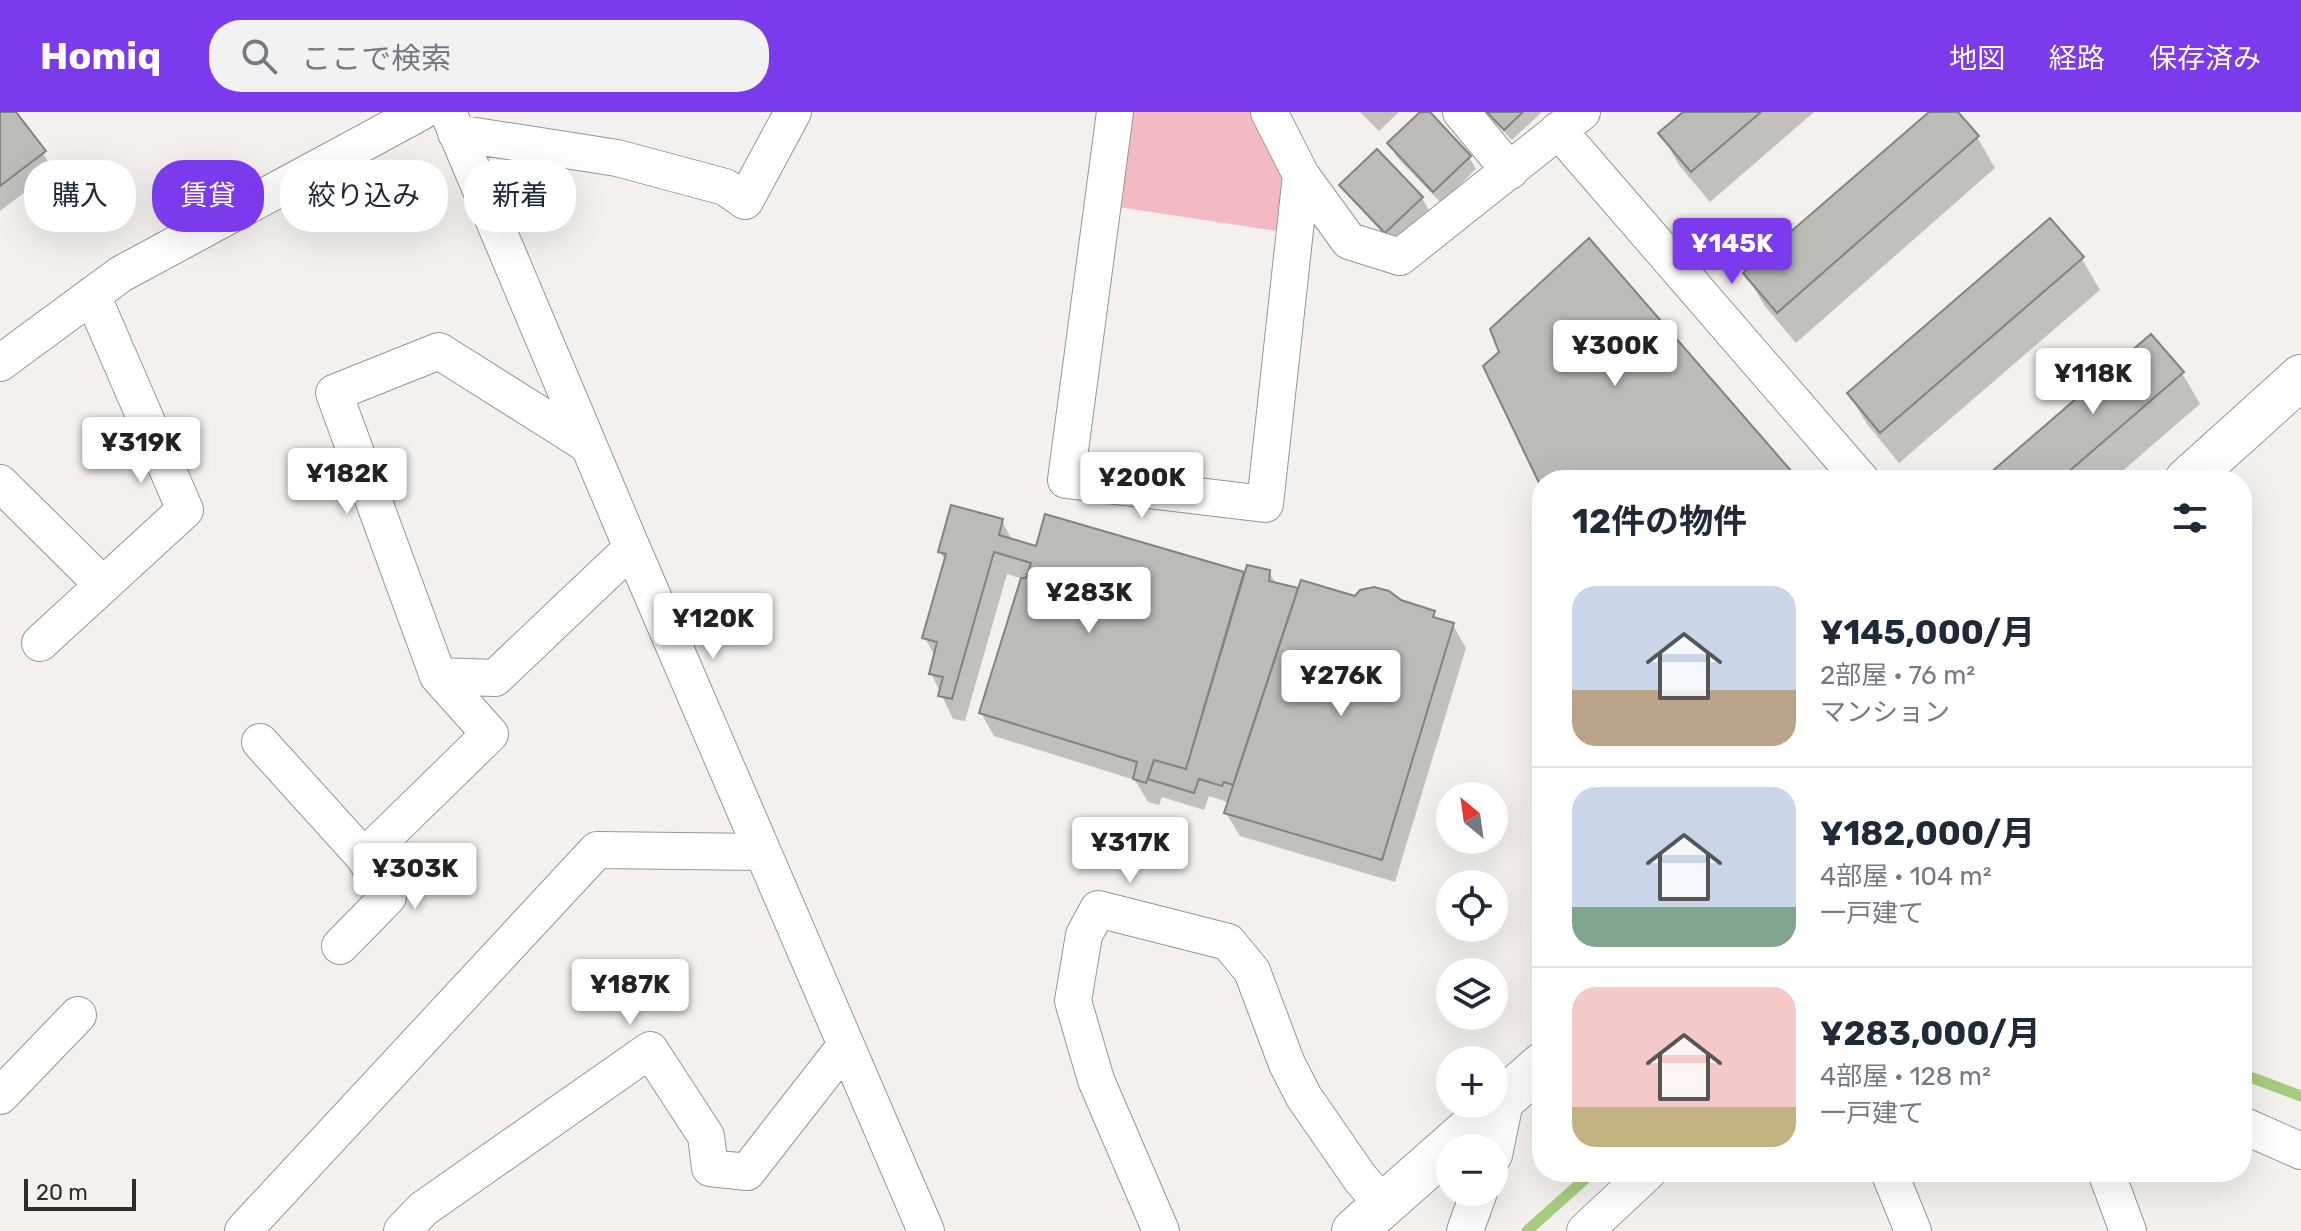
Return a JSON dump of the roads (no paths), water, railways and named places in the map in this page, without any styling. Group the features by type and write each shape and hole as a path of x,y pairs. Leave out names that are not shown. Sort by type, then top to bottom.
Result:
{"main road":[{"path":"2198,470 2301,377"},
{"path":"1508,1095 1532,1074"},
{"path":"1369,1218 1482,1118"}],"street":[{"path":"0,363 121,274 421,112"},
{"path":"452,123 617,158 725,187 745,201 793,112"},
{"path":"1115,112 1066,480 1265,504 1301,175"},
{"path":"1269,112 1301,175 1349,241 1400,257 1570,121 1853,470"},
{"path":"1461,112 1510,171"},
{"path":"452,123 926,1231"},
{"path":"40,643 185,510 92,295"},
{"path":"364,857 490,734 438,676 334,393 439,351 588,445"},
{"path":"0,483 103,585"},
{"path":"438,676 495,678 632,548"},
{"path":"260,742 364,857 388,897 340,946"},
{"path":"243,1231 597,850 763,852"},
{"path":"1161,1231 1096,1080 1073,1001 1084,935 1098,909 1228,942 1252,971 1287,1064 1304,1097 1360,1178 1369,1218"},
{"path":"0,1096 78,1015"},
{"path":"402,1231 423,1209 650,1050 706,1136 710,1168 747,1172 846,1045"},
{"path":"2252,1129 2301,1151"},
{"path":"1585,1231 1637,1182"},
{"path":"1893,1182 1913,1231"},
{"path":"2110,1182 2128,1231"},
{"path":"1465,1231 1474,1206"}],"waterway":[{"path":"2252,1078 2301,1096"},
{"path":"1527,1231 1582,1182"}]}
